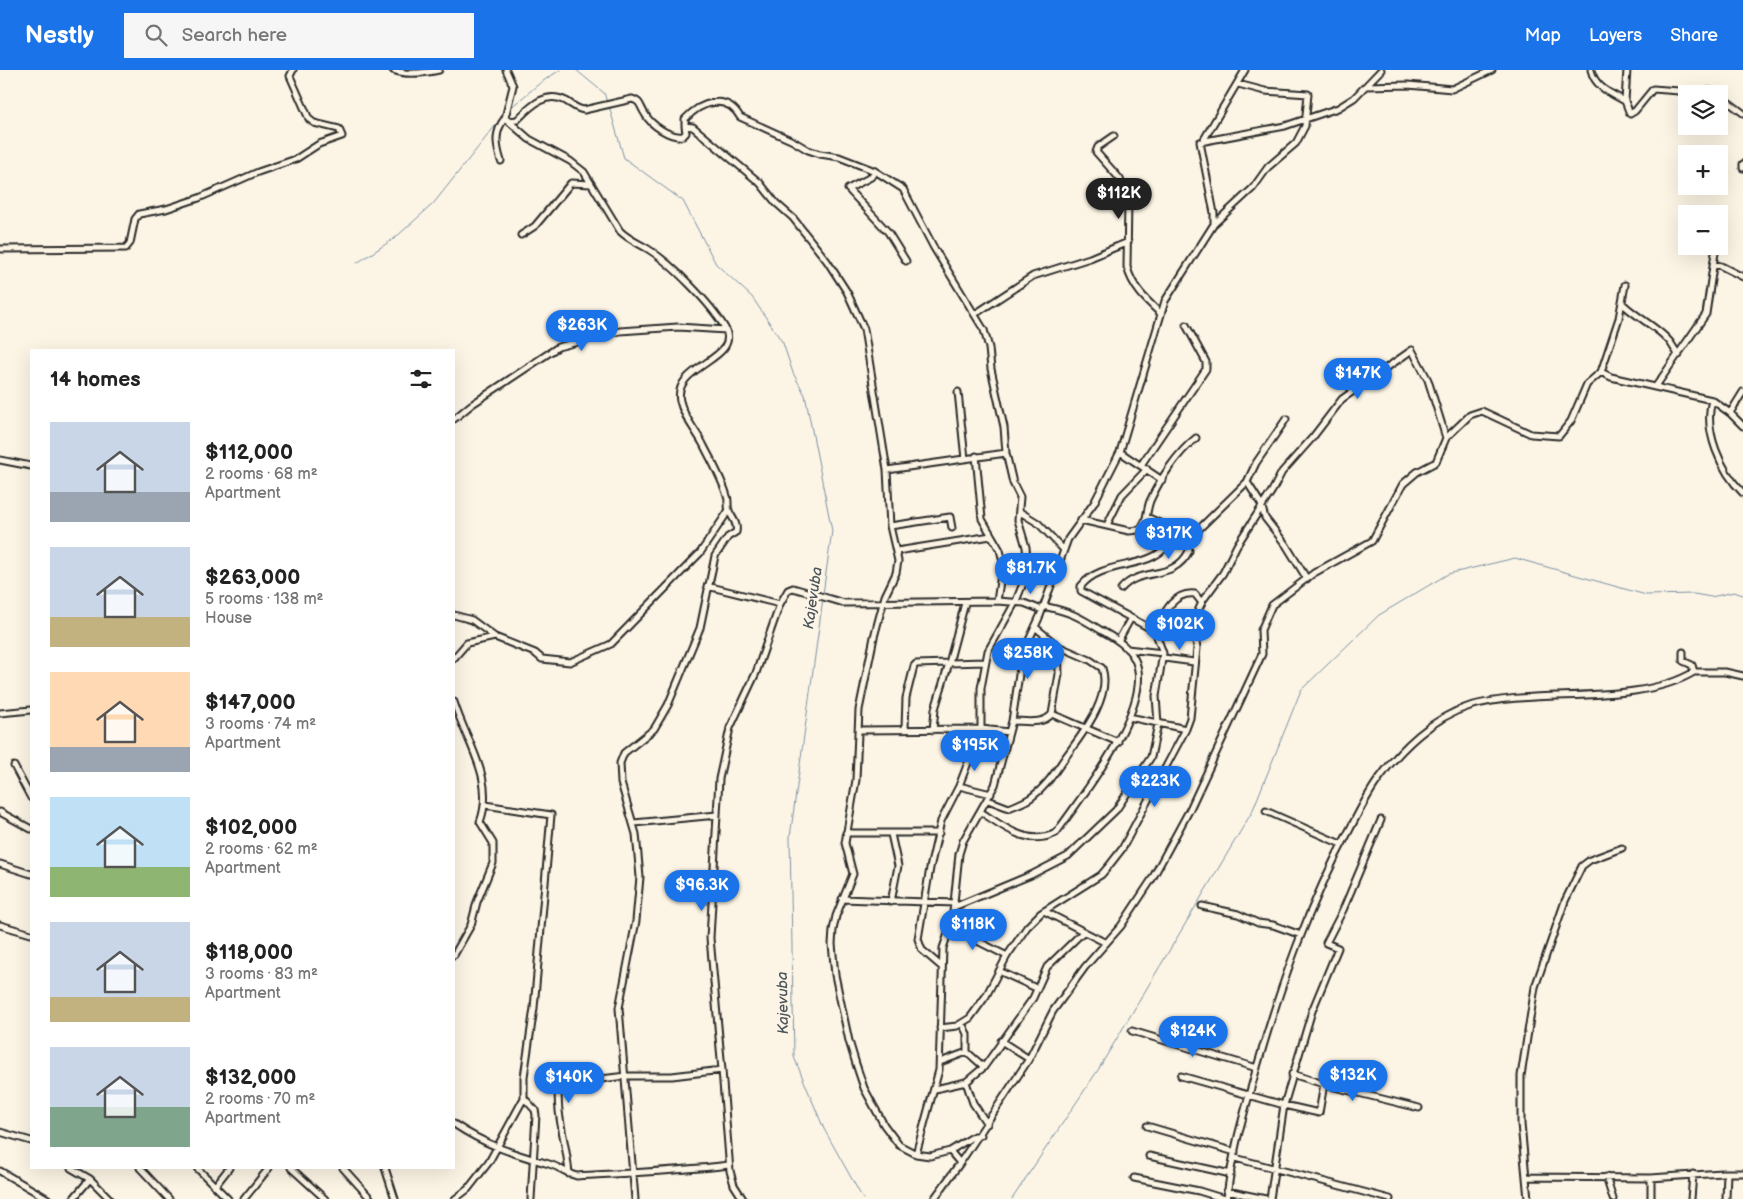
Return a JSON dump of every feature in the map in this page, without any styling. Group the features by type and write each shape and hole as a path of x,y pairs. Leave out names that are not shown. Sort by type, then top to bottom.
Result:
{"street":[{"path":"0,249 126,248 130,243 135,219 139,214 166,209 199,198 258,172 296,159 319,144 342,136 339,129 333,126 311,121 290,76 293,70"},
{"path":"393,70 405,73 439,70"},
{"path":"501,161 496,145 498,131 507,120 513,86 506,70"},
{"path":"1214,224 1214,213 1200,142 1203,141 1245,70"},
{"path":"1203,141 1285,126 1346,104 1381,70"},
{"path":"1366,86 1408,85 1452,89 1492,70"},
{"path":"1591,70 1596,82 1606,91 1625,101"},
{"path":"1627,70 1625,101 1628,112 1631,114 1653,89 1678,91"},
{"path":"916,1154 935,1089 940,1062 944,942 950,927 954,905 961,846 991,794 1012,721 1020,668 1070,534 1094,503 1120,452 1160,313 1177,280 1214,224 1253,188 1268,167 1293,147 1304,129 1308,94 1264,91 1238,84"},
{"path":"507,120 517,120 534,102 544,99 559,99 576,109 584,110 632,99 640,103 646,116 669,134 677,137 683,136 686,133 685,120 705,104 724,102 735,109 740,116 808,150 838,157 875,171 903,189 934,248 984,330 1004,427 1006,453 1013,483 1020,497 1019,527 1026,547 1028,571 1014,603 990,647 985,662 981,688 981,729 959,786 945,810 923,902 918,935 919,943 922,950 942,967"},
{"path":"1728,102 1743,113"},
{"path":"507,120 529,139 570,161 584,172 620,231 627,238 650,250 699,294 726,330 728,343 720,353 683,380 679,392 686,419 703,443 728,496 729,510 734,518 736,532 728,537 715,556 698,634 668,706 654,729 624,753 621,758 621,783 634,823 638,845 640,889 620,1008 635,1199"},
{"path":"685,126 693,127 760,183 776,203 793,218 827,261 847,292 864,329 887,470 890,526 897,551 898,567 883,603 861,696 856,780 846,833 845,852 853,874 836,916 832,944 835,975 848,1041 864,1088 899,1145 916,1154 930,1156 950,1151 974,1136 981,1135"},
{"path":"1114,136 1098,147 1096,152 1120,179 1125,188 1128,200 1129,276 1144,298 1160,313"},
{"path":"875,171 871,177 848,188 888,232 906,261"},
{"path":"521,235 535,226 571,183 591,184"},
{"path":"975,314 1033,276 1090,258 1128,242"},
{"path":"1656,386 1706,314 1714,255"},
{"path":"1713,264 1743,277"},
{"path":"934,1199 981,1135 1029,1059 1053,1011 1121,926 1152,879 1190,809 1262,654 1261,630 1268,611 1279,599 1307,579 1364,547 1374,538 1399,489 1414,474 1436,462 1446,438 1470,415 1480,411 1531,434 1561,435 1571,420 1587,384 1600,372 1622,304 1625,286"},
{"path":"1622,304 1634,316 1654,328 1671,342 1679,355"},
{"path":"1141,465 1206,369 1206,362 1186,325"},
{"path":"455,418 471,405 558,347 620,332 678,327 726,330"},
{"path":"940,1028 950,1028 962,1023 976,1013 1007,956 1028,927 1044,911 1101,875 1122,849 1186,730 1190,718 1194,662 1197,648 1193,622 1202,603 1223,573 1236,545 1282,472 1304,448 1342,399 1412,350 1422,365 1428,380 1446,438"},
{"path":"1600,372 1712,400 1730,413 1743,426"},
{"path":"958,392 965,459"},
{"path":"1730,413 1743,392"},
{"path":"1712,400 1709,424 1717,452 1726,472 1743,493"},
{"path":"1189,544 1200,528 1247,482 1256,463 1286,419"},
{"path":"1081,520 1135,531 1142,527 1151,501 1162,480 1178,456 1196,438"},
{"path":"1120,452 1162,480"},
{"path":"887,470 1006,453"},
{"path":"976,456 980,511 1004,562 997,601"},
{"path":"0,460 30,466"},
{"path":"1107,526 1122,495 1146,469"},
{"path":"1247,482 1261,504 1265,518 1286,545 1307,579"},
{"path":"455,614 472,620 495,637 548,662 570,662 612,644 700,553 729,510"},
{"path":"1020,512 1038,523 1064,550"},
{"path":"890,526 950,516 952,528"},
{"path":"1121,589 1134,579 1172,570 1181,565 1189,551 1189,544 1183,534 1147,517"},
{"path":"897,551 991,536"},
{"path":"842,899 954,905 1060,861 1083,843 1116,810 1151,757 1158,724 1156,688 1163,655 1155,631 1081,591 1080,586 1086,579 1099,572 1151,557 1163,551 1168,545"},
{"path":"708,586 780,604"},
{"path":"743,1199 732,1182 729,1165 710,938 719,779 730,728 756,673 780,604 790,588 844,603 965,603 997,601 1024,603 1043,608 1065,610 1076,614 1118,641 1127,649 1134,658 1138,671 1135,700 1129,717 1118,742 1056,833 1037,840 1023,836 981,812"},
{"path":"1155,631 1168,609 1182,595 1195,594 1202,603"},
{"path":"933,730 935,709 965,603"},
{"path":"1118,641 1131,618"},
{"path":"988,800 1009,808 1028,801 1047,784 1086,729 1098,707 1104,673 1099,665 1058,646 1035,627"},
{"path":"455,657 467,643 495,637"},
{"path":"1012,721 1039,721 1048,718 1052,714 1059,674 1058,646"},
{"path":"1127,649 1194,662"},
{"path":"1683,652 1684,660 1692,665 1694,672"},
{"path":"905,729 906,698 915,664 985,662"},
{"path":"1134,1178 1199,1191 1226,1199 1248,1096 1275,1005 1300,935 1341,844 1373,786 1397,756 1425,731 1456,711 1481,703 1645,688 1694,672 1725,672 1743,676"},
{"path":"455,705 481,770 485,790 485,805 480,822 493,843 493,862 477,902 471,926 455,953"},
{"path":"0,713 30,710"},
{"path":"1052,714 1118,742"},
{"path":"1129,717 1186,730"},
{"path":"859,730 981,729 1009,732"},
{"path":"14,766 30,796"},
{"path":"959,786 991,794"},
{"path":"454,1199 468,1189 499,1148 508,1124 524,1098 524,1077 534,1008 551,815 485,805"},
{"path":"1266,810 1341,844"},
{"path":"0,812 30,828"},
{"path":"634,823 717,815"},
{"path":"1270,1199 1284,1105 1292,1074 1312,1012 1338,948 1326,943 1343,910 1381,820"},
{"path":"846,833 939,833"},
{"path":"891,834 898,866 891,902"},
{"path":"1528,1199 1521,1124 1521,1076 1535,988 1565,901 1582,866 1590,860 1622,848"},
{"path":"0,864 30,874"},
{"path":"1202,906 1238,914 1258,923 1273,925 1300,935"},
{"path":"1044,911 1106,943"},
{"path":"0,925 30,934"},
{"path":"950,927 1007,956"},
{"path":"935,1089 966,1082 984,1067 1000,1041 1032,998 1047,966 1083,932"},
{"path":"999,971 1036,988"},
{"path":"962,1023 967,1034 967,1052 984,1067"},
{"path":"1132,1031 1257,1068"},
{"path":"1000,1041 1029,1059"},
{"path":"940,1062 967,1052"},
{"path":"569,1174 568,1152 563,1136 559,1084 626,1076 672,1076 722,1070"},
{"path":"1292,1074 1419,1108"},
{"path":"1181,1076 1248,1096 1319,1113 1324,1084"},
{"path":"966,1082 973,1104 987,1124"},
{"path":"524,1098 535,1110 536,1115 531,1199"},
{"path":"455,1125 499,1148 560,1168 569,1174 577,1176 633,1172 649,1173 729,1165"},
{"path":"1147,1126 1274,1168 1390,1199"},
{"path":"0,1132 30,1142"},
{"path":"950,1151 960,1163"},
{"path":"1149,1156 1231,1174"},
{"path":"73,1169 90,1179 110,1199"},
{"path":"141,1169 169,1199"},
{"path":"198,1169 228,1199"},
{"path":"215,1186 228,1169"},
{"path":"244,1199 268,1169"},
{"path":"291,1169 325,1199"},
{"path":"344,1169 371,1199"},
{"path":"385,1169 395,1199"},
{"path":"0,1171 48,1199"},
{"path":"1726,1199 1727,1173"},
{"path":"1526,1177 1651,1178 1692,1174 1743,1173"},
{"path":"1691,1199 1692,1174"},
{"path":"1606,1177 1613,1199"},
{"path":"1651,1178 1651,1199"},
{"path":"73,1199 90,1179"},
{"path":"1227,1191 1266,1199"}],"waterway":[{"path":"509,109 540,83 560,70"},
{"name":"Kajevuba","path":"576,70 604,93 607,102"},
{"name":"Kajevuba","path":"609,106 624,158 683,201 716,264 752,297 783,343 793,373 805,395 832,531 823,594"},
{"path":"357,263 395,238 433,204 503,116"},
{"path":"1012,1199 1098,1070 1252,812 1301,690 1379,615 1448,574 1515,558 1646,595 1694,594 1711,597 1734,592 1743,595"},
{"name":"Kajevuba","path":"823,598 790,837 794,1057 824,1129 863,1199"}]}
